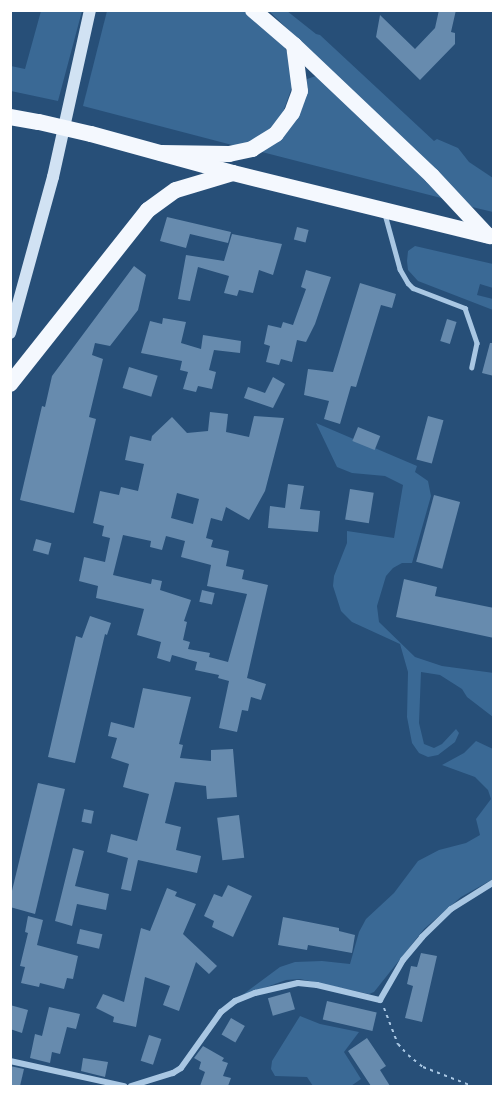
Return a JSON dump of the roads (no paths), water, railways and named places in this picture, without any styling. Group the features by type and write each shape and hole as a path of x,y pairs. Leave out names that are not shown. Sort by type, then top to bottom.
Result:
{"highway":[{"path":"253,10 294,45 432,176 490,236"},
{"path":"161,153 229,154 252,148 276,134 292,113 300,91 294,45"},
{"path":"10,117 91,134 384,212 490,236"},
{"path":"10,384 148,210 176,190 233,173"}],"main road":[{"path":"10,333 53,177 90,10"}],"street":[{"path":"131,1086 165,1076 181,1068 221,1012 235,1001 255,993 298,983 380,1000 403,960 422,937 451,909 494,882"},
{"path":"10,1061 87,1080 124,1086"}],"lane":[{"path":"384,212 400,269 412,288 465,308 477,343 472,367"}]}
